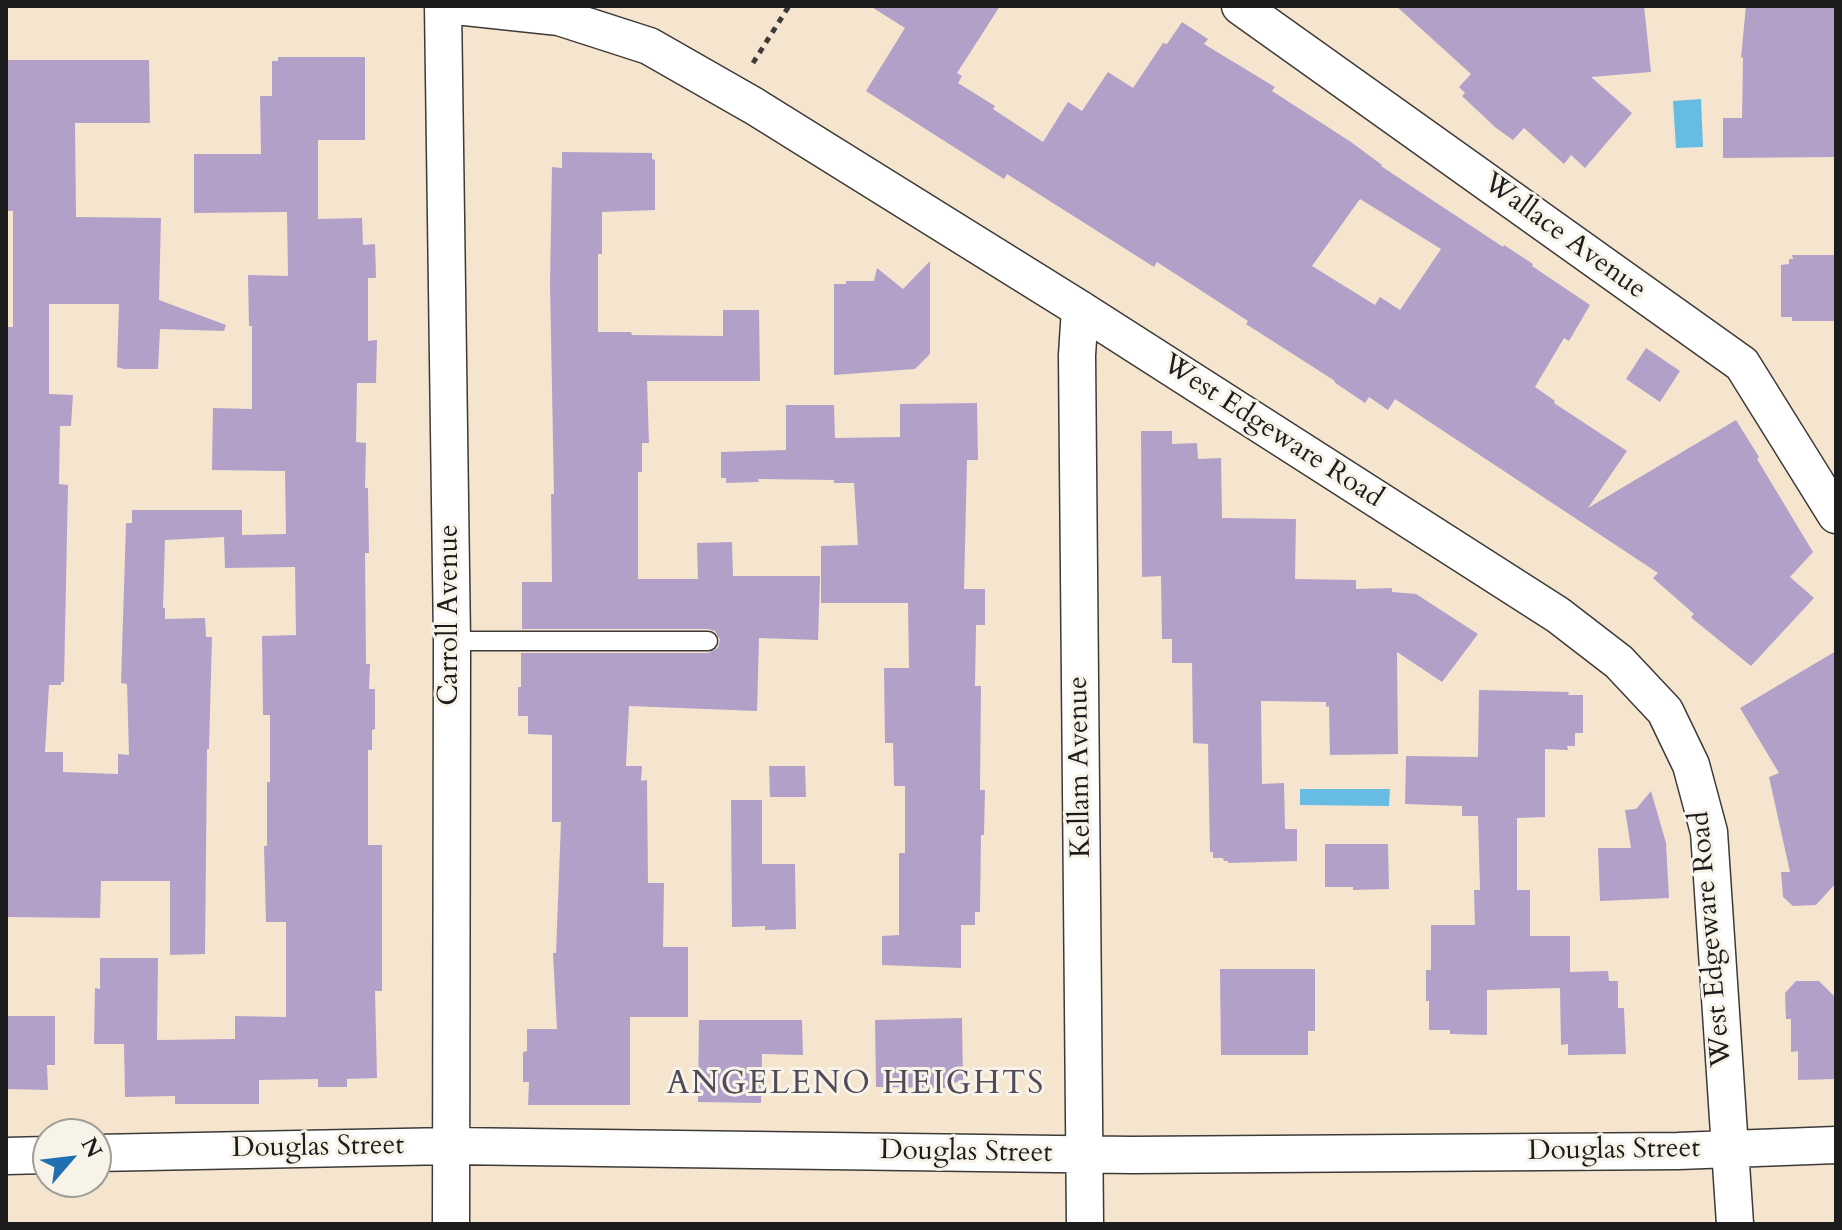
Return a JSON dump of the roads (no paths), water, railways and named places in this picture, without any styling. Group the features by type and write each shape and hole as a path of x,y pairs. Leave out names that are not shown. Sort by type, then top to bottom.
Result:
{"street":[{"name":"Carroll Avenue","path":"443,6 452,641 451,1224"},
{"name":"West Edgeware Road","path":"456,6 559,17 649,46 754,106 1080,309 1558,615 1619,662 1665,711 1691,765 1709,832 1735,1224"},
{"name":"Wallace Avenue","path":"1240,6 1742,364 1836,515"},
{"name":"Kellam Avenue","path":"1080,309 1077,387 1085,1224"},
{"name":"Douglas Street","path":"112,1153 451,1146 1085,1154 1729,1149 1836,1145"},
{"path":"6,1156 32,1155"}],"lane":[{"path":"452,641 708,641"}],"water":[{"path":"1701,99 1703,147 1676,148 1673,101"},
{"path":"1300,789 1390,789 1389,806 1300,805"}],"district":[{"name":"ANGELENO HEIGHTS","path":"856,1086"}]}
